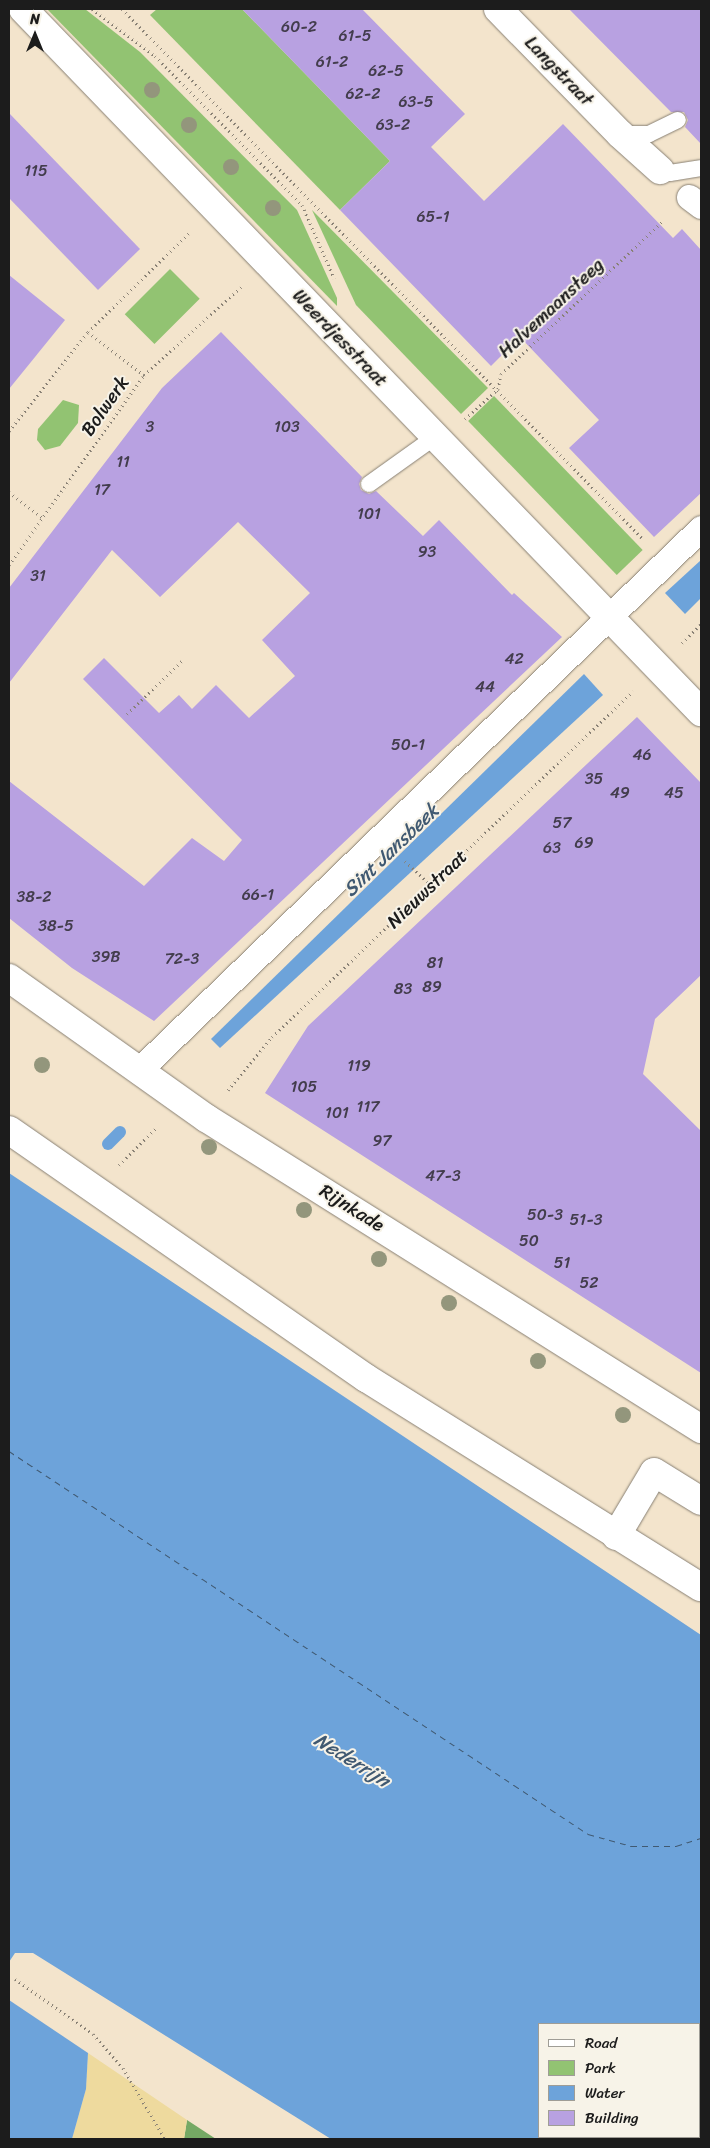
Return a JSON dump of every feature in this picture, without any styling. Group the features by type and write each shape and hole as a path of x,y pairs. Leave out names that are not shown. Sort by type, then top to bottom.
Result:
{"street":[{"name":"Weerdjesstraat","path":"23,9 701,712"},
{"name":"Langstraat","path":"498,9 620,134 660,170"},
{"path":"138,1071 484,740 588,634 701,528"},
{"name":"Rijnkade","path":"9,978 206,1118 701,1429"},
{"path":"9,1130 366,1378 616,1536 701,1587"},
{"path":"616,1536 654,1472 701,1501"}],"lane":[{"path":"620,134 649,134 678,120"},
{"name":"Langstraat","path":"660,170 670,173 701,168"},
{"path":"369,484 435,437"}],"path":[{"name":"Weerdjesstraat","path":"92,9 155,56 302,205 336,283"},
{"path":"122,9 498,389 665,562"},
{"name":"Halvemaansteeg","path":"435,437 461,423 498,389 501,374 695,201"},
{"path":"9,432 88,332 192,230"},
{"name":"Bolwerk","path":"9,565 144,375 245,283"},
{"path":"88,332 144,375"},
{"path":"9,492 42,518"},
{"path":"127,714 184,659"},
{"name":"Nieuwstraat","path":"206,1118 272,1037 657,667"},
{"path":"415,871 431,885"},
{"path":"15,1979 93,2034 123,2068 165,2139"}],"green space":[{"path":"47,9 85,9 140,52 297,210 337,298 337,306"},
{"path":"157,9 242,9 390,161 340,210 150,15"},
{"path":"312,210 488,388 461,414 356,305"},
{"path":"170,269 200,299 154,344 125,314"},
{"path":"494,396 643,550 617,575 468,421"},
{"path":"63,400 79,405 78,423 60,446 45,450 37,440 38,429"},
{"path":"187,2120 216,2139 184,2139"}],"sand":[{"path":"88,2053 187,2120 184,2139 72,2139 86,2089"}],"water":[{"path":"701,560 701,598 685,614 665,593"},
{"path":"584,674 603,695 220,1048 211,1039"},
{"name":"Nederrijn","path":"9,1173 701,1635 701,2139 331,2139 33,1953 15,1953 9,1962"},
{"path":"9,2000 88,2053 86,2089 72,2139 9,2139"}],"building":[{"path":"242,9 362,9 465,114 431,147 484,201 563,124 673,238 682,229 701,250 701,493 654,537 569,448 599,420 520,337 491,366 340,210 390,161"},
{"path":"569,9 701,9 701,144 685,127 688,120 684,112 671,112"},
{"path":"9,113 140,249 98,290 9,198"},
{"path":"9,275 65,320 9,389"},
{"path":"221,332 362,477 359,484 361,490 369,494 376,491 423,536 439,520 512,595 514,593 562,637 154,1021 72,968 9,918 9,781 144,886 192,838 224,861 242,840 83,679 104,658 159,713 179,695 192,709 216,685 249,718 295,676 262,640 310,593 238,522 160,597 112,550 9,683 9,588 162,388"},
{"path":"637,717 701,783 701,975 655,1019 643,1074 701,1131 701,1373 265,1093 308,1026"}],"waterway":[{"name":"Sint Jansbeek","path":"108,1144 120,1132"}],"ferry route":[{"path":"9,1451 588,1834 631,1846 676,1846 701,1838"}]}
